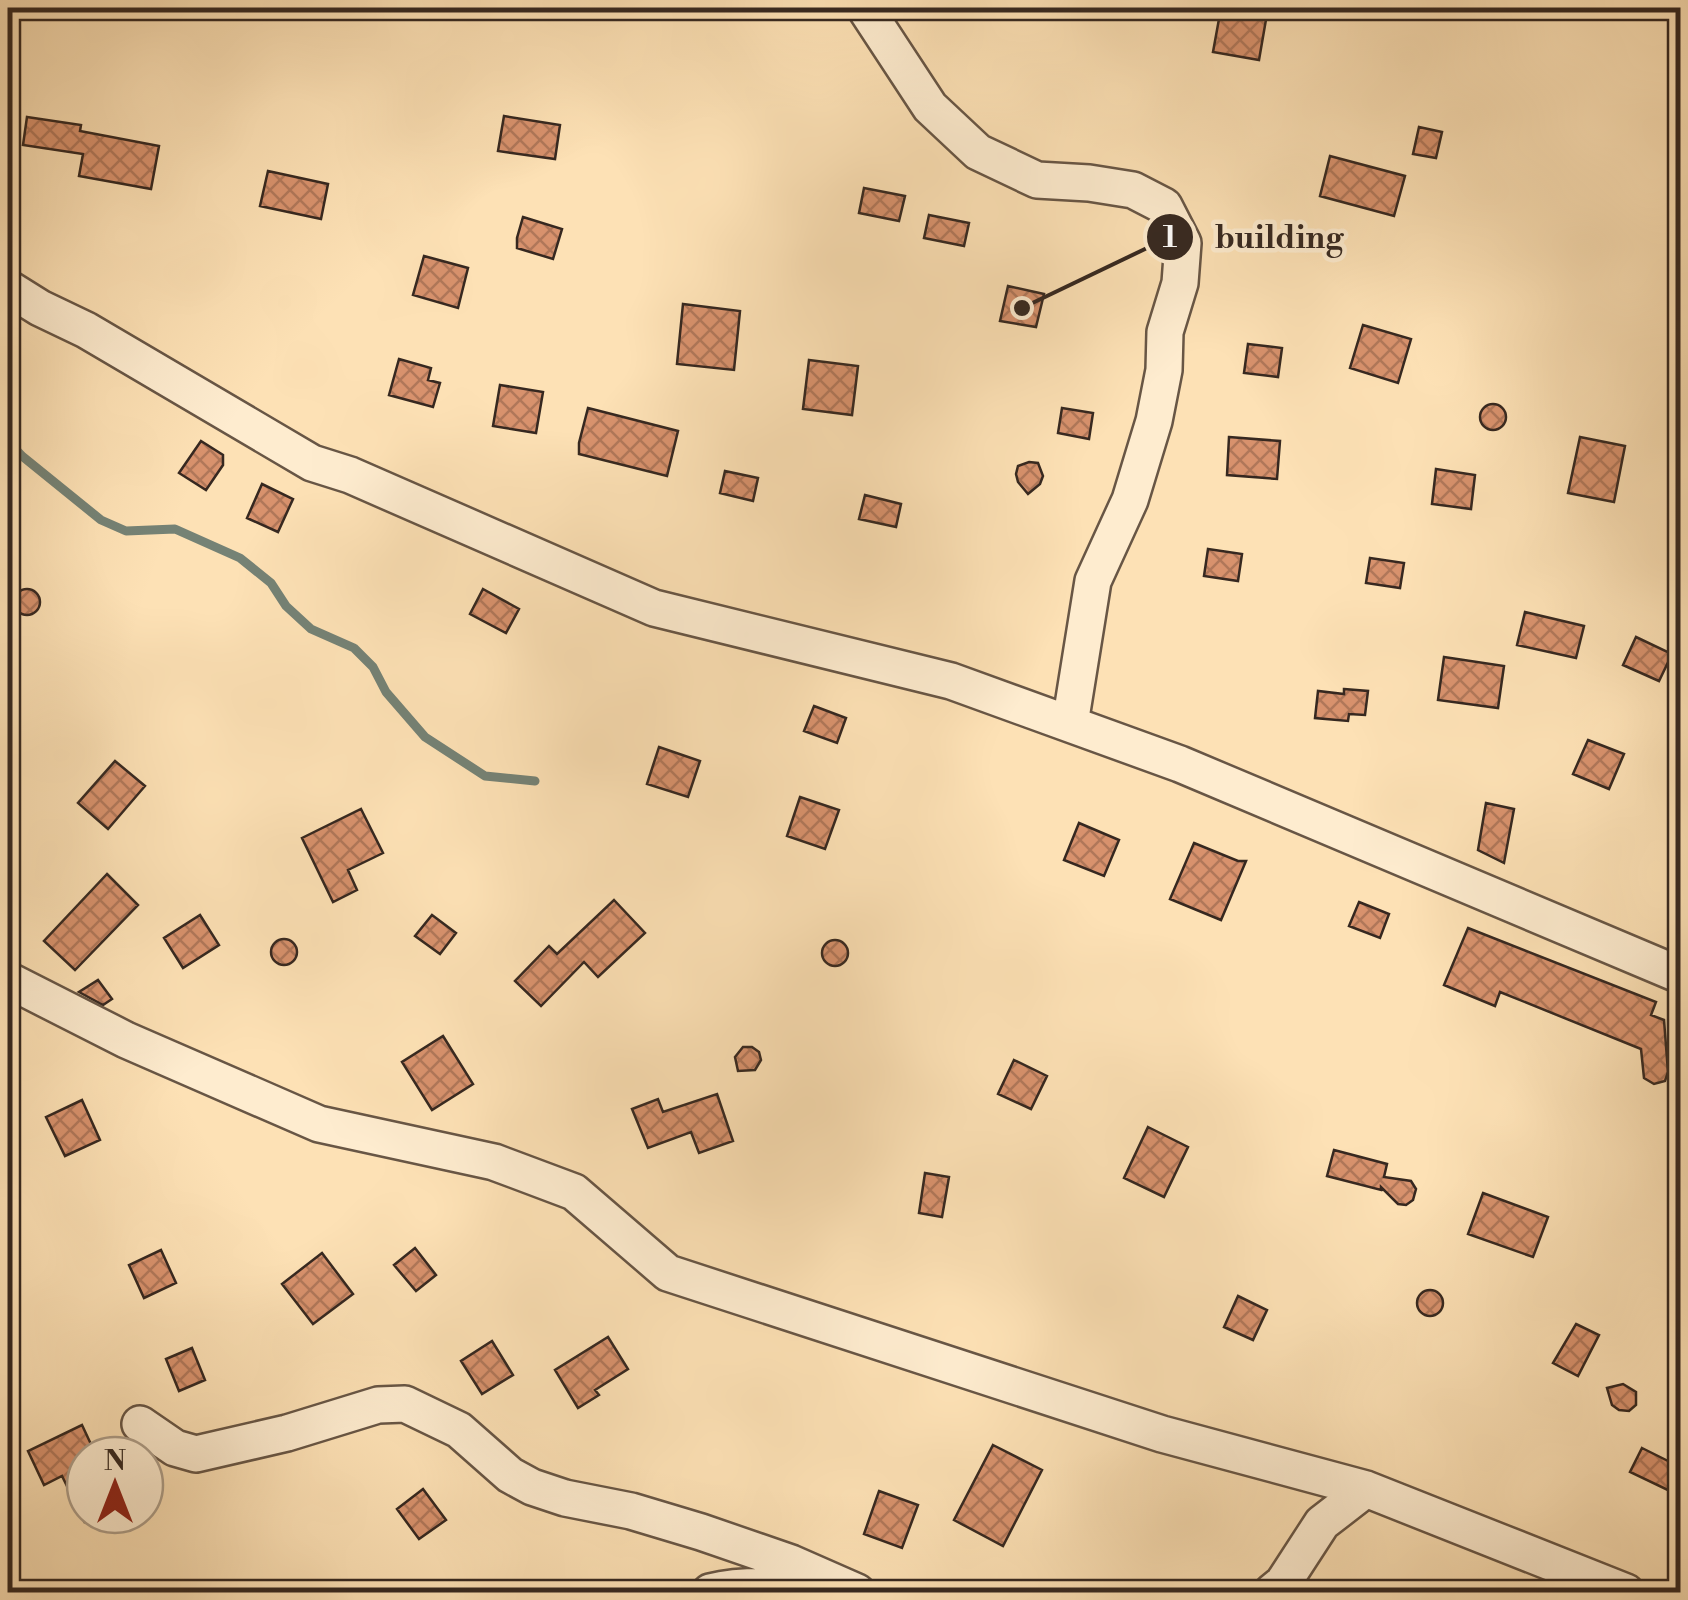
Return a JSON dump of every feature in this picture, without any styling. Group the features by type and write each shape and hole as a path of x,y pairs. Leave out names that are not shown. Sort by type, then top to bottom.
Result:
{"street":[{"path":"865,8 930,107 978,152 1037,180 1134,190 1164,206 1183,243 1180,282 1165,332 1164,370 1154,422 1130,500 1093,581 1070,724"},
{"path":"8,288 312,463 350,475 654,608 951,681 1180,764 1680,975"},
{"path":"8,980 126,1040 319,1124 494,1162 574,1192 668,1273 1162,1434 1366,1489 1626,1592"},
{"path":"140,1424 175,1448 196,1454 287,1433 378,1405 404,1404 459,1430 510,1475 532,1487 631,1511 750,1548 858,1592"},
{"path":"1272,1592 1283,1583 1322,1523 1366,1489"},
{"path":"710,1592 732,1587 767,1587 834,1592"}],"building":[{"path":"1221,8 1268,8 1259,60 1213,52"},
{"path":"504,116 560,125 555,159 498,151"},
{"path":"27,117 81,125 80,131 159,146 151,189 79,176 83,154 23,145"},
{"path":"1419,127 1442,132 1436,158 1413,154"},
{"path":"1330,156 1405,176 1394,216 1320,196"},
{"path":"268,171 328,184 321,219 260,206"},
{"path":"864,188 905,196 899,221 859,213"},
{"path":"929,215 969,223 964,246 924,238"},
{"path":"523,217 562,229 553,259 517,248"},
{"path":"424,256 468,268 458,308 413,295"},
{"path":"1008,286 1044,294 1036,327 1000,321"},
{"path":"683,304 740,311 734,370 677,364"},
{"path":"1363,325 1411,339 1398,383 1350,368"},
{"path":"1248,344 1282,348 1278,377 1244,373"},
{"path":"399,359 431,368 428,380 440,383 433,407 389,395"},
{"path":"809,360 858,366 852,415 803,409"},
{"path":"500,385 543,392 536,433 493,426"},
{"path":"1493,404 1502,408 1506,417 1502,426 1493,430 1484,426 1480,417 1484,408"},
{"path":"588,408 678,431 667,476 579,454"},
{"path":"1062,408 1093,413 1089,439 1058,433"},
{"path":"1229,437 1280,441 1277,479 1227,475"},
{"path":"1580,437 1625,446 1614,502 1568,493"},
{"path":"201,441 223,455 223,465 206,490 179,473"},
{"path":"1038,463 1043,476 1028,494 1016,474 1018,466"},
{"path":"1436,469 1475,475 1471,509 1432,504"},
{"path":"725,471 758,478 753,501 720,493"},
{"path":"262,484 293,499 278,532 247,518"},
{"path":"865,495 901,504 896,527 859,519"},
{"path":"1208,549 1242,554 1238,581 1204,576"},
{"path":"1370,558 1404,563 1400,588 1366,583"},
{"path":"27,589 36,593 40,602 36,611 27,615 18,611 14,602 18,593"},
{"path":"483,589 519,609 506,633 470,614"},
{"path":"1525,612 1584,626 1576,658 1517,645"},
{"path":"1636,637 1672,654 1659,681 1623,665"},
{"path":"1444,657 1504,666 1498,708 1438,700"},
{"path":"1344,689 1368,691 1365,715 1349,714 1348,721 1315,718 1318,691 1344,694"},
{"path":"814,706 846,718 837,743 804,731"},
{"path":"1588,740 1624,754 1609,789 1573,774"},
{"path":"659,747 700,761 688,797 647,784"},
{"path":"115,761 145,786 108,829 78,803"},
{"path":"800,797 839,810 825,849 787,836"},
{"path":"1486,803 1514,809 1504,863 1478,850"},
{"path":"361,809 383,853 348,870 357,890 333,902 302,838"},
{"path":"1079,823 1119,840 1104,876 1064,860"},
{"path":"1194,843 1246,861 1221,920 1170,899"},
{"path":"107,874 138,905 75,970 44,941"},
{"path":"614,900 645,933 598,977 584,962 541,1006 515,981 549,946 557,954"},
{"path":"1359,902 1389,914 1380,938 1349,926"},
{"path":"200,915 219,945 183,968 164,938"},
{"path":"432,915 456,933 440,954 415,936"},
{"path":"1468,928 1656,1002 1651,1015 1664,1020 1668,1072 1665,1081 1654,1084 1644,1078 1641,1049 1500,992 1495,1006 1444,985"},
{"path":"284,939 293,943 297,952 293,961 284,965 275,961 271,952 275,943"},
{"path":"835,940 844,944 848,953 844,962 835,966 826,962 822,953 826,944"},
{"path":"98,980 112,999 103,1005 79,992"},
{"path":"443,1036 473,1084 432,1110 402,1062"},
{"path":"743,1047 759,1052 761,1060 755,1070 738,1071 735,1057"},
{"path":"1014,1060 1047,1076 1031,1109 998,1094"},
{"path":"717,1094 733,1141 699,1153 691,1132 648,1148 632,1109 658,1099 663,1112"},
{"path":"82,1100 100,1140 65,1156 46,1117"},
{"path":"1148,1127 1188,1147 1164,1197 1124,1178"},
{"path":"1334,1150 1387,1164 1384,1177 1411,1181 1416,1189 1413,1200 1406,1205 1398,1204 1381,1187 1327,1176"},
{"path":"925,1173 949,1177 942,1217 919,1213"},
{"path":"1483,1193 1548,1217 1533,1257 1468,1234"},
{"path":"415,1248 436,1275 416,1291 394,1265"},
{"path":"161,1250 176,1283 144,1298 129,1265"},
{"path":"322,1253 353,1294 313,1324 282,1284"},
{"path":"1430,1290 1439,1294 1443,1303 1439,1312 1430,1316 1421,1312 1417,1303 1421,1294"},
{"path":"1238,1296 1267,1310 1253,1340 1224,1327"},
{"path":"1576,1324 1599,1335 1578,1376 1553,1363"},
{"path":"608,1337 628,1369 595,1390 599,1395 578,1408 555,1370"},
{"path":"492,1341 513,1375 482,1394 461,1361"},
{"path":"192,1348 205,1380 179,1391 166,1359"},
{"path":"1623,1384 1636,1392 1636,1405 1629,1411 1612,1405 1607,1388"},
{"path":"82,1425 87,1435 65,1435 65,1482 62,1476 44,1485 28,1451"},
{"path":"993,1445 1042,1470 1003,1546 954,1520"},
{"path":"1642,1448 1680,1467 1672,1492 1630,1472"},
{"path":"423,1489 446,1520 419,1539 397,1509"},
{"path":"879,1491 918,1505 902,1548 864,1534"}],"waterway":[{"path":"8,441 101,520 126,531 175,529 240,558 271,583 286,606 311,629 354,648 373,667 386,692 425,737 485,776 535,781"}],"place":[{"name":"building","path":"1022,308"}]}
